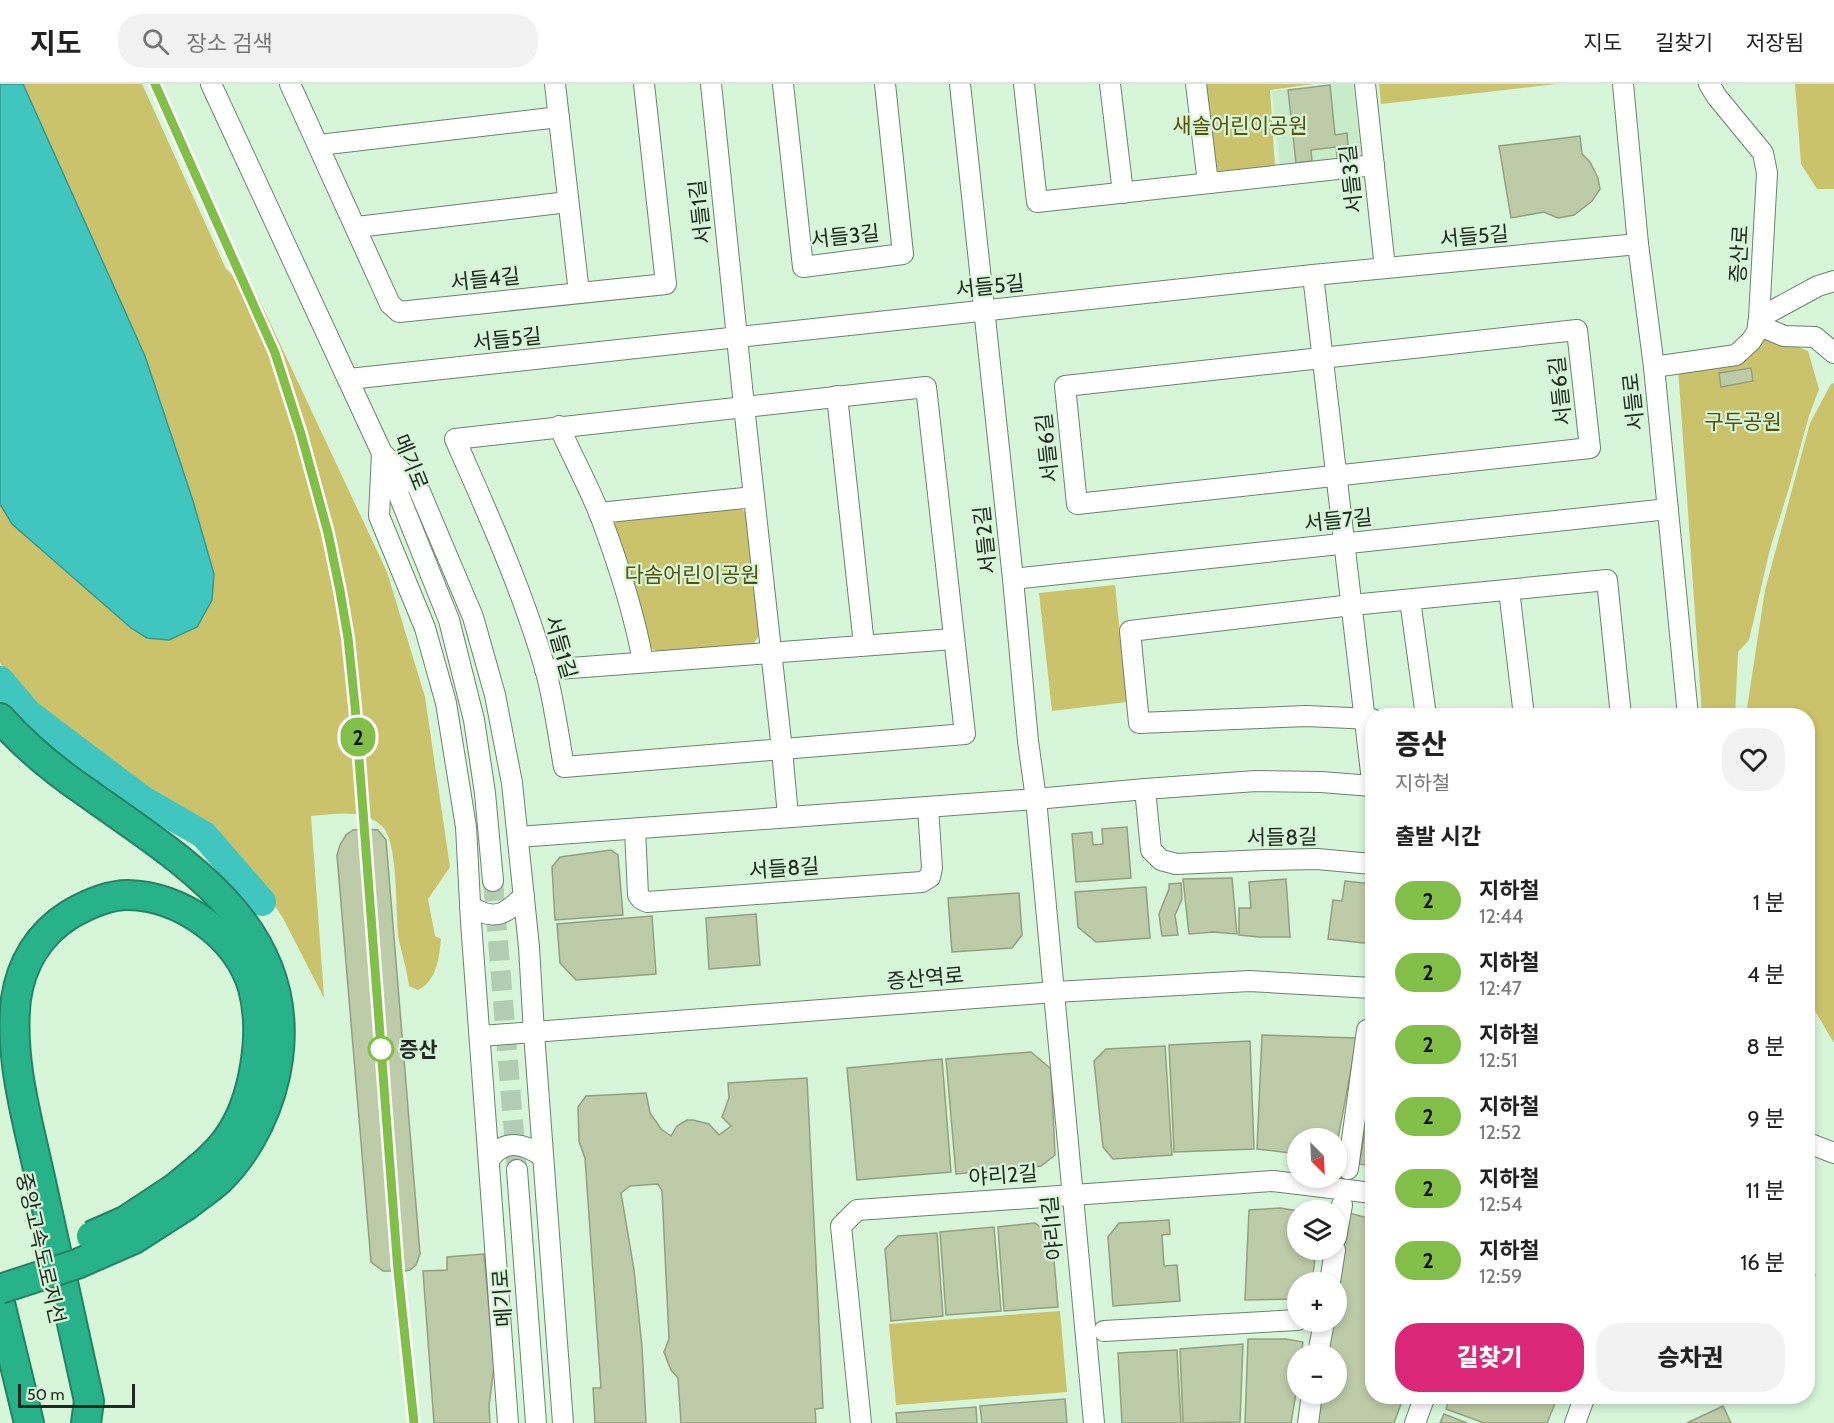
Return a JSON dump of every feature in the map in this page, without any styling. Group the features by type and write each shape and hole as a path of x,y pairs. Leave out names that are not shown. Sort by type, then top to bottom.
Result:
{"highway":[{"path":"0,718 18,737 84,791 163,845 206,880 240,920 257,945 275,991 280,1021 280,1041 272,1090 259,1123 243,1152 220,1179 68,1247 0,1270"},
{"path":"0,1289 77,1264 134,1239 181,1197 205,1163 228,1138 240,1116 249,1090 259,1028 252,986 232,949 211,928 188,911 169,902 150,897 126,895 108,898 81,908 57,922 31,952 22,973 17,997 14,1027 20,1089 89,1401 84,1423"},
{"name":"중앙고속도로지선","path":"0,1074 84,1423"},
{"path":"0,1303 29,1423"}],"street":[{"name":"메기로","path":"211,84 382,453 449,620 474,720 485,793 493,881"},
{"name":"서들4길","path":"290,84 357,227 390,304 399,312 579,293"},
{"path":"555,84 579,293 666,284 644,84"},
{"name":"서들1길","path":"711,84 788,816"},
{"name":"서들3길","path":"783,84 803,267 903,254 885,84"},
{"name":"서들2길","path":"960,84 1055,992"},
{"path":"1024,84 1037,202 1374,165"},
{"path":"1110,84 1123,193"},
{"path":"1196,84 1208,183"},
{"name":"서들3길","path":"1365,84 1385,268"},
{"name":"서들로","path":"1623,84 1638,244 1654,367 1687,708"},
{"name":"증산로","path":"1709,84 1763,153 1767,173 1759,321"},
{"path":"319,145 559,117"},
{"path":"357,227 568,202"},
{"name":"서들5길","path":"349,380 1313,275 1638,244"},
{"path":"1313,275 1352,606 1367,708"},
{"path":"1654,367 1736,355 1751,341 1757,332 1759,321 1818,286 1834,281"},
{"path":"1759,321 1784,336 1815,337 1834,353"},
{"name":"서들6길","path":"1577,330 1590,448 1337,475 1077,504 1065,386 1577,330"},
{"name":"서들1길","path":"926,387 965,734 564,767 545,670 508,559 455,439 744,406 926,387"},
{"path":"837,396 864,645"},
{"path":"559,426 599,513 624,582 636,624 643,662"},
{"path":"382,453 418,487 473,616 499,717 512,783 524,896 563,1423"},
{"path":"382,453 379,516 425,628 447,703 466,826 508,1423"},
{"path":"599,513 754,497"},
{"name":"서들7길","path":"1013,579 1668,508"},
{"path":"1365,719 1306,716 1139,723 1130,631 1606,580 1620,708"},
{"path":"1509,590 1523,708"},
{"path":"1410,600 1425,708"},
{"path":"545,670 953,639"},
{"path":"518,837 1256,781 1365,785"},
{"name":"서들8길","path":"1145,789 1151,850 1161,860 1176,864 1317,859 1365,863"},
{"name":"서들8길","path":"634,830 638,895 647,902 922,882 930,877 932,868 928,807"},
{"path":"470,906 483,914 500,915 524,896"},
{"name":"증산역로","path":"481,1036 1055,992 1249,981 1365,988"},
{"name":"야리1길","path":"1055,992 1094,1423"},
{"path":"1348,1169 1365,1045"},
{"path":"489,1160 496,1150 515,1144 529,1147 543,1157"},
{"path":"1815,1146 1834,1153"},
{"name":"메기로","path":"516,1170 536,1423"},
{"name":"야리2길","path":"861,1423 841,1226 857,1210 1273,1180 1365,1192"},
{"path":"1104,1331 1287,1321"},
{"path":"1308,1423 1311,1404"},
{"path":"1415,1423 1422,1404"},
{"path":"1575,1423 1582,1404"}],"shaded area":[{"path":"1331,84 1353,84 1362,159 1280,168 1272,91"}],"green space":[{"path":"0,84 142,84 226,269 259,299 387,572 425,697 450,867 428,899 435,936 441,939 438,961 433,975 418,990 409,986 399,940 394,863 391,847 382,826 358,814 311,816 324,998 283,918 260,884 204,824 132,781 90,745 23,695 0,663"},
{"name":"새솔어린이공원","path":"1202,84 1314,84 1270,90 1275,168 1223,174 1211,166"},
{"path":"1379,84 1556,84 1381,104"},
{"path":"1795,84 1834,84 1834,189 1817,189 1801,164"},
{"name":"구두공원","path":"1768,334 1808,351 1819,389 1770,549 1749,640 1738,652 1735,708 1702,708 1678,367"},
{"path":"1834,383 1834,1043 1815,1011 1815,708 1747,708 1765,590 1810,423 1831,384"},
{"name":"다솜어린이공원","path":"738,507 747,513 759,635 752,646 662,654 649,647 612,530 618,518"},
{"path":"1115,585 1127,702 1052,711 1039,593"},
{"path":"1060,1311 1067,1392 896,1405 889,1324"}],"water":[{"path":"0,84 23,84 145,356 193,501 214,574 212,600 197,627 169,640 147,638 131,628 12,524 0,504"}],"building":[{"path":"1330,85 1335,135 1347,133 1348,146 1355,146 1355,155 1337,157 1336,147 1311,150 1312,161 1296,163 1288,90"},
{"path":"1580,136 1582,154 1590,162 1598,178 1600,189 1592,201 1574,215 1558,218 1544,212 1511,218 1499,146"},
{"path":"1751,368 1753,381 1721,387 1719,373"},
{"path":"1127,827 1131,878 1076,882 1072,834 1092,832 1093,845 1103,844 1102,829"},
{"path":"353,830 378,830 386,840 420,1254 416,1265 405,1271 383,1271 371,1262 337,855 346,835"},
{"path":"611,850 618,855 623,915 555,920 552,867 560,857"},
{"path":"1232,878 1237,934 1213,932 1189,934 1183,879"},
{"path":"1286,879 1290,937 1239,935 1239,908 1251,908 1249,882"},
{"path":"1345,881 1365,883 1365,943 1328,939 1333,900 1342,901"},
{"path":"1181,883 1182,899 1175,915 1178,935 1162,936 1159,914 1169,884"},
{"path":"1146,887 1150,938 1096,942 1078,927 1075,892"},
{"path":"1019,893 1022,935 1012,948 952,952 948,898"},
{"path":"756,914 760,965 709,969 706,918"},
{"path":"652,916 656,974 576,980 560,963 557,924"},
{"path":"1262,1035 1357,1038 1340,1128 1287,1128 1287,1153 1257,1149"},
{"path":"1250,1041 1254,1149 1174,1152 1169,1045"},
{"path":"1165,1046 1172,1155 1113,1159 1103,1147 1094,1061 1106,1049"},
{"path":"1031,1052 1051,1069 1055,1155 1041,1166 956,1174 946,1059"},
{"path":"942,1059 951,1172 857,1180 847,1068"},
{"path":"807,1078 823,1408 815,1409 816,1423 681,1423 678,1378 671,1370 664,1352 669,1339 662,1191 658,1184 630,1186 621,1193 634,1270 642,1347 646,1423 595,1423 593,1388 601,1388 585,1158 579,1141 578,1107 586,1096 646,1093 650,1113 661,1129 671,1136 677,1126 687,1120 709,1124 719,1135 731,1126 722,1117 729,1098 728,1083"},
{"path":"1365,1132 1365,1165 1359,1164"},
{"path":"1287,1209 1287,1260 1315,1260 1313,1272 1287,1272 1287,1299 1245,1300 1249,1210"},
{"path":"1349,1213 1365,1217 1365,1404 1401,1404 1394,1423 1314,1423 1317,1404 1347,1404 1347,1344 1327,1344 1329,1332 1347,1332 1347,1272 1339,1272 1341,1260 1347,1260"},
{"path":"1169,1220 1170,1234 1162,1235 1164,1266 1177,1265 1180,1301 1113,1306 1108,1237 1119,1223"},
{"path":"1035,1223 1052,1237 1058,1307 1004,1311 998,1227"},
{"path":"994,1227 1001,1311 946,1315 940,1232"},
{"path":"937,1233 943,1316 891,1321 885,1249 898,1236"},
{"path":"484,1254 494,1367 489,1406 490,1423 434,1423 423,1271 447,1270 447,1257"},
{"path":"1248,1339 1286,1339 1303,1342 1303,1344 1287,1344 1287,1404 1294,1404 1291,1423 1245,1423"},
{"path":"1243,1344 1240,1422 1183,1423 1180,1349"},
{"path":"1177,1350 1181,1423 1122,1423 1118,1353"},
{"path":"1065,1399 1067,1423 982,1423 980,1406"},
{"path":"1448,1404 1555,1404 1547,1423 1484,1423 1446,1409"},
{"path":"1723,1406 1731,1423 1687,1423"},
{"path":"976,1407 977,1423 897,1423 896,1413"},
{"path":"1444,1414 1467,1423 1440,1423"}],"waterway":[{"path":"0,680 29,714 142,799 204,835 262,902"}],"tunnel":[{"path":"493,881 517,1170"}],"railway":[{"path":"155,84 275,353 301,434 328,533 348,638 353,683 398,1271 414,1423"}],"metro line":[{"name":"2","path":"155,84 275,353 301,434 328,533 340,591 348,638 355,706 398,1271 414,1423"}],"place":[{"name":"증산","path":"381,1049"}]}
